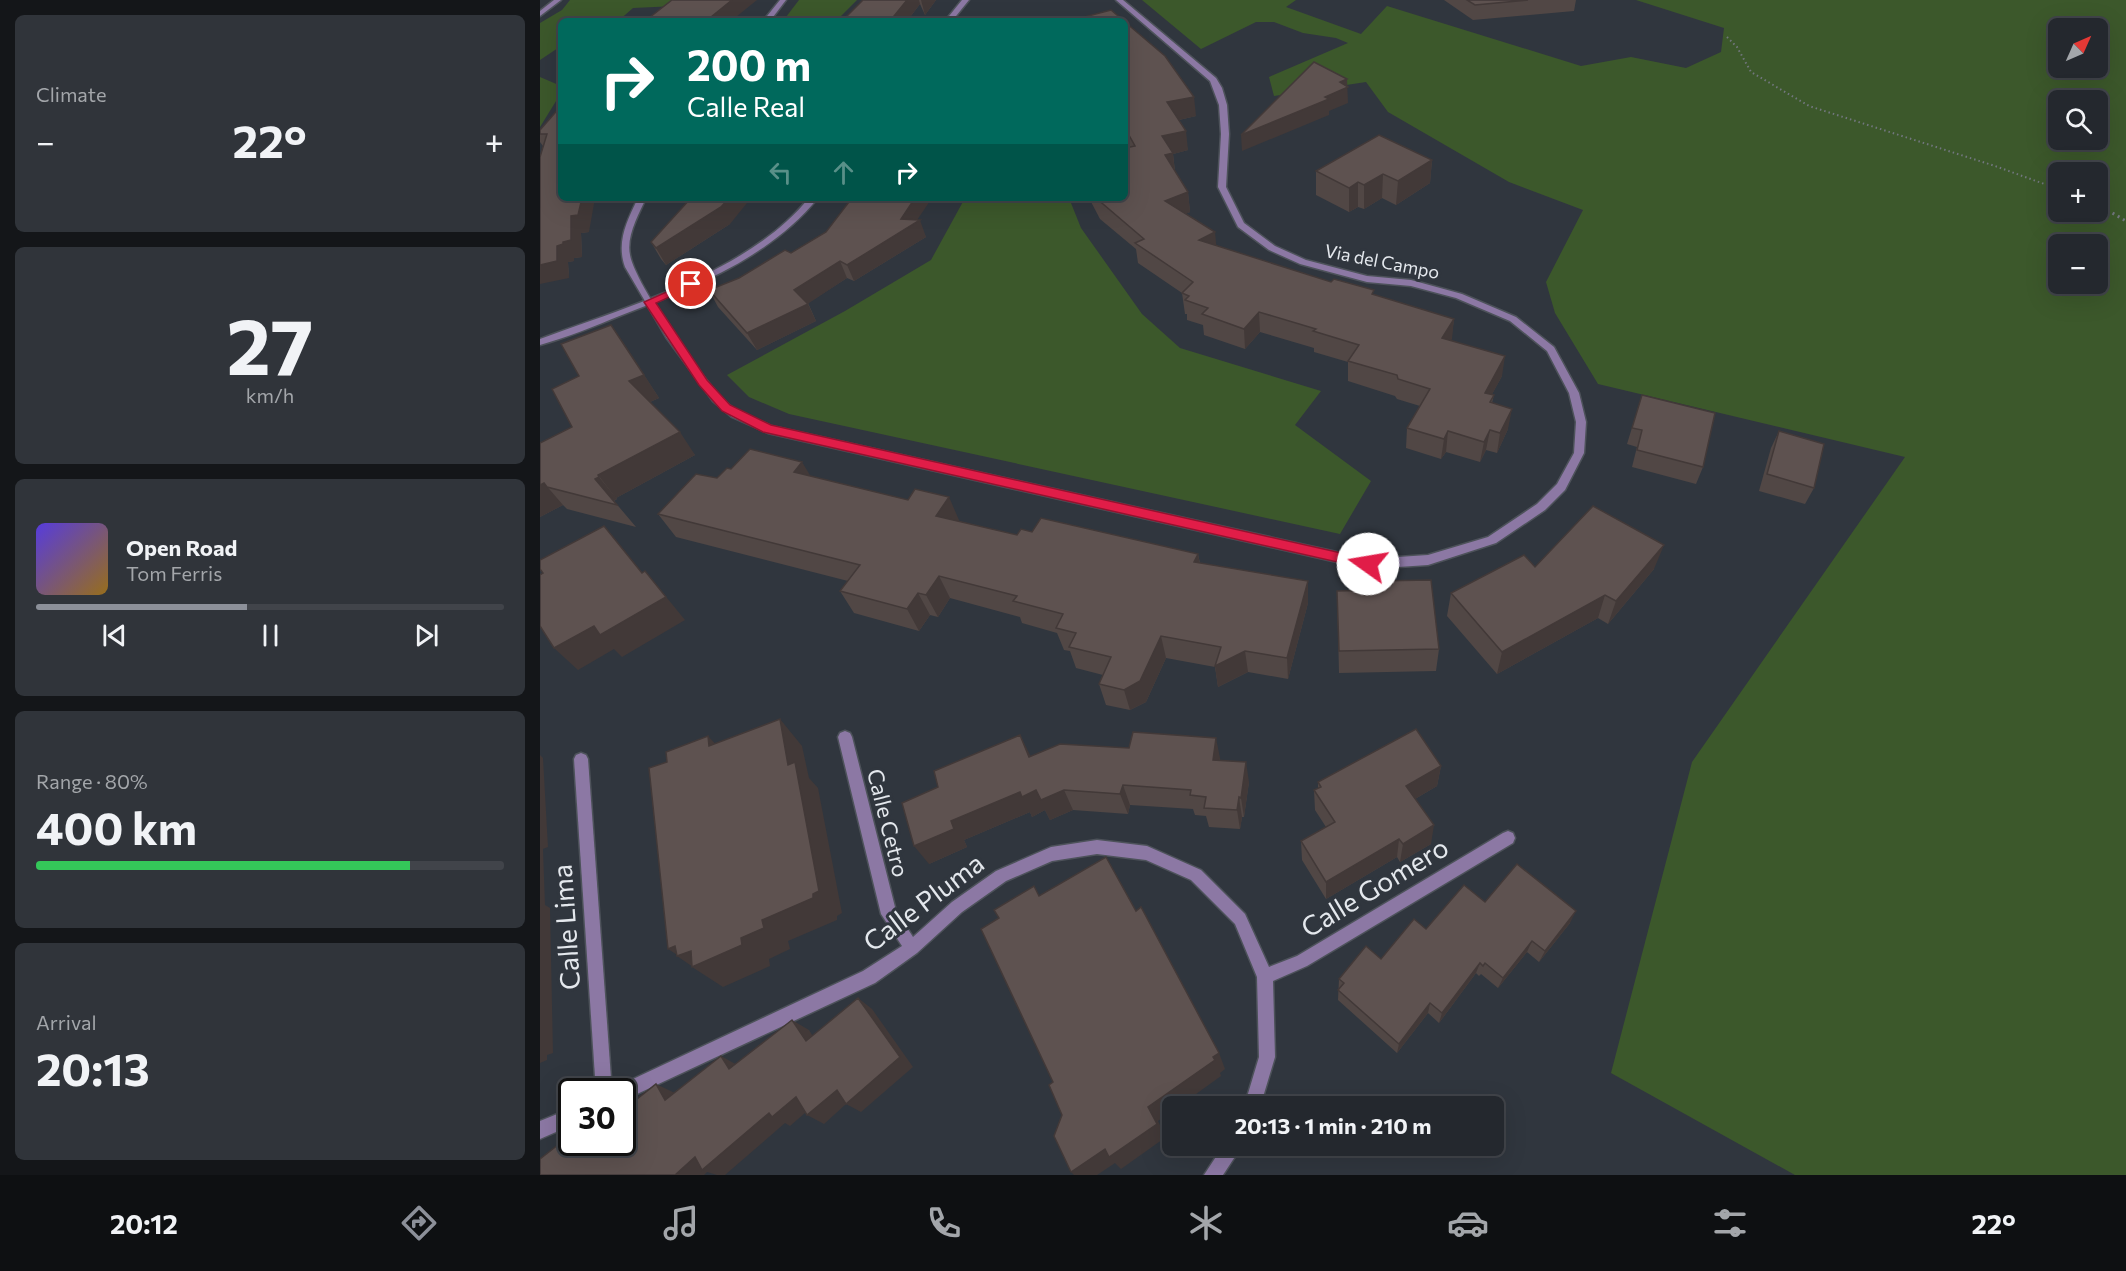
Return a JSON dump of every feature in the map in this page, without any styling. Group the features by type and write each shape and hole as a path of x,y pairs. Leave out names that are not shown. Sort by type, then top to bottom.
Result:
{"street":[{"path":"540,14 558,0"},
{"path":"768,18 783,0"},
{"path":"951,18 966,0"},
{"name":"Via del Campo","path":"641,201 630,224 625,256 639,287 703,382 726,408 768,429 1368,564 1428,560 1491,540 1541,507 1561,487 1579,453 1581,422 1574,393 1551,349 1514,319 1459,296 1411,283 1367,279 1303,262 1272,248 1242,225 1222,187 1224,105 1218,88 1213,80 1119,0"},
{"path":"540,342 650,302 711,275 760,245 801,215 812,201"},
{"name":"Calle Cetro","path":"845,737 889,914 912,948"},
{"name":"Calle Lima","path":"581,759 603,1078"},
{"name":"Calle Gomero","path":"1265,977 1302,961 1508,838"},
{"name":"Calle Pluma","path":"636,1086 869,977 912,948 957,907 1001,876 1052,854 1097,847 1148,853 1196,875 1240,919 1265,977 1267,1057 1255,1096"},
{"path":"540,1130 558,1122"},
{"path":"1213,1175 1226,1156"}],"path":[{"path":"1727,38 1737,47 1750,72 1809,106 2048,185"},
{"path":"2108,210 2126,220"}],"green space":[{"path":"570,0 679,0 676,6 633,8 621,18 558,18 558,48 540,60 540,23 562,10"},
{"path":"799,0 857,0 839,18 785,18"},
{"path":"1142,0 1296,0 1286,7 1361,34 1387,6 1581,66 1631,57 1686,68 1721,52 1724,28 1636,0 2126,0 2126,1175 1795,1175 1611,1073 1692,762 1905,457 1598,384 1555,313 1546,282 1583,210 1509,182 1388,112 1366,82 1274,96 1269,77 1348,43 1336,38 1303,33 1274,22 1256,22 1201,49"},
{"path":"540,77 558,85 558,98 540,127"},
{"path":"963,201 1070,201 1081,228 1142,314 1180,348 1321,391 1295,425 1371,481 1340,534 789,414 749,397 727,375 845,311 931,260"}],"building":[{"path":"672,0 732,0 710,18 649,18"},
{"path":"863,0 907,0 892,18 845,18"},
{"path":"1467,0 1528,0 1475,5"},
{"path":"1111,10 1120,18 1080,18"},
{"path":"1128,25 1165,56 1194,97 1167,102 1186,131 1162,136 1173,153 1165,155 1188,192 1165,201 1215,232 1199,240 1331,282 1334,279 1374,290 1372,294 1454,319 1442,338 1505,356 1485,393 1494,395 1490,402 1512,409 1500,433 1490,430 1484,442 1448,431 1444,439 1407,428 1430,389 1398,379 1397,375 1348,361 1359,345 1259,312 1244,329 1202,314 1208,308 1185,300 1189,296 1182,293 1193,282 1135,243 1144,239 1100,201 1128,201 1128,147 1135,146 1128,133"},
{"path":"1314,62 1347,79 1340,82 1348,87 1325,97 1329,99 1241,135"},
{"path":"558,109 558,201 581,201 578,215 571,216 571,240 557,246 557,261 540,265 540,157 547,134 540,134 540,130"},
{"path":"1379,135 1432,160 1398,181 1383,174 1364,185 1358,182 1349,188 1316,171"},
{"path":"688,201 726,201 721,207 656,248 651,242"},
{"path":"850,201 913,201 901,219 920,220 847,265 840,261 794,290 808,304 747,333 709,290 739,278 785,250 791,253 826,232"},
{"path":"611,325 644,375 629,381 680,432 598,475 599,477 595,479 617,505 547,487 544,483 540,485 540,443 572,427 552,389 579,376 561,344"},
{"path":"1642,395 1715,413 1703,467 1637,450 1642,430 1632,428"},
{"path":"1779,431 1824,444 1814,488 1767,474"},
{"path":"750,449 802,462 794,472 908,500 915,489 949,497 936,516 1017,535 1021,529 1032,532 1041,518 1198,554 1194,562 1308,581 1287,658 1245,651 1215,666 1221,647 1161,636 1140,681 1124,690 1099,684 1111,657 1069,647 1076,633 1056,628 1063,614 1013,601 1017,596 939,576 926,595 918,593 907,609 840,591 860,565 658,514 696,474 717,478 727,468 731,469"},
{"path":"1593,506 1664,545 1616,601 1605,595 1502,652 1451,593 1524,555 1535,567"},
{"path":"604,526 642,573 645,571 666,597 600,635 594,626 554,648 540,626 540,575 543,573 540,569 540,560"},
{"path":"1431,580 1439,649 1339,651 1337,591 1374,590 1374,581"},
{"path":"780,719 788,765 795,762 819,891 813,894 813,898 762,920 764,928 741,938 742,945 692,967 691,951 677,956 675,946 668,949 649,768 667,762 666,752 708,736 709,746"},
{"path":"1416,729 1441,766 1406,786 1434,825 1403,844 1399,839 1326,882 1301,841 1335,822 1314,790 1321,787 1318,782"},
{"path":"1133,732 1216,738 1213,760 1246,762 1237,810 1204,808 1206,797 1190,795 1191,790 1123,785 1120,794 1064,790 1041,800 1036,790 1022,797 1020,792 951,821 954,829 914,846 902,803 938,787 934,771 1020,735 1029,757 1060,744 1129,748"},
{"path":"1106,857 1136,911 1141,907 1219,1053 1213,1057 1215,1060 1148,1107 1157,1124 1109,1157 1105,1149 1071,1172 1054,1136 1062,1115 1049,1085 1053,1082 981,929 999,918 994,910 1034,886 1039,896"},
{"path":"1517,864 1576,911 1545,951 1532,941 1503,978 1485,963 1483,966 1480,963 1442,1013 1430,1003 1399,1044 1338,990 1344,983 1339,979 1366,946 1381,959 1414,919 1426,929 1464,885 1485,902"},
{"path":"858,998 900,1057 846,1104 837,1090 807,1115 796,1097 772,1117 769,1113 702,1170 695,1157 675,1175 540,1175 540,1159 558,1145 558,1156 636,1156 636,1100 656,1084 665,1100 721,1056 729,1069 792,1020 806,1041"}],"route":[{"path":"691,284 650,302 703,382 726,408 768,429 1368,564"}]}
